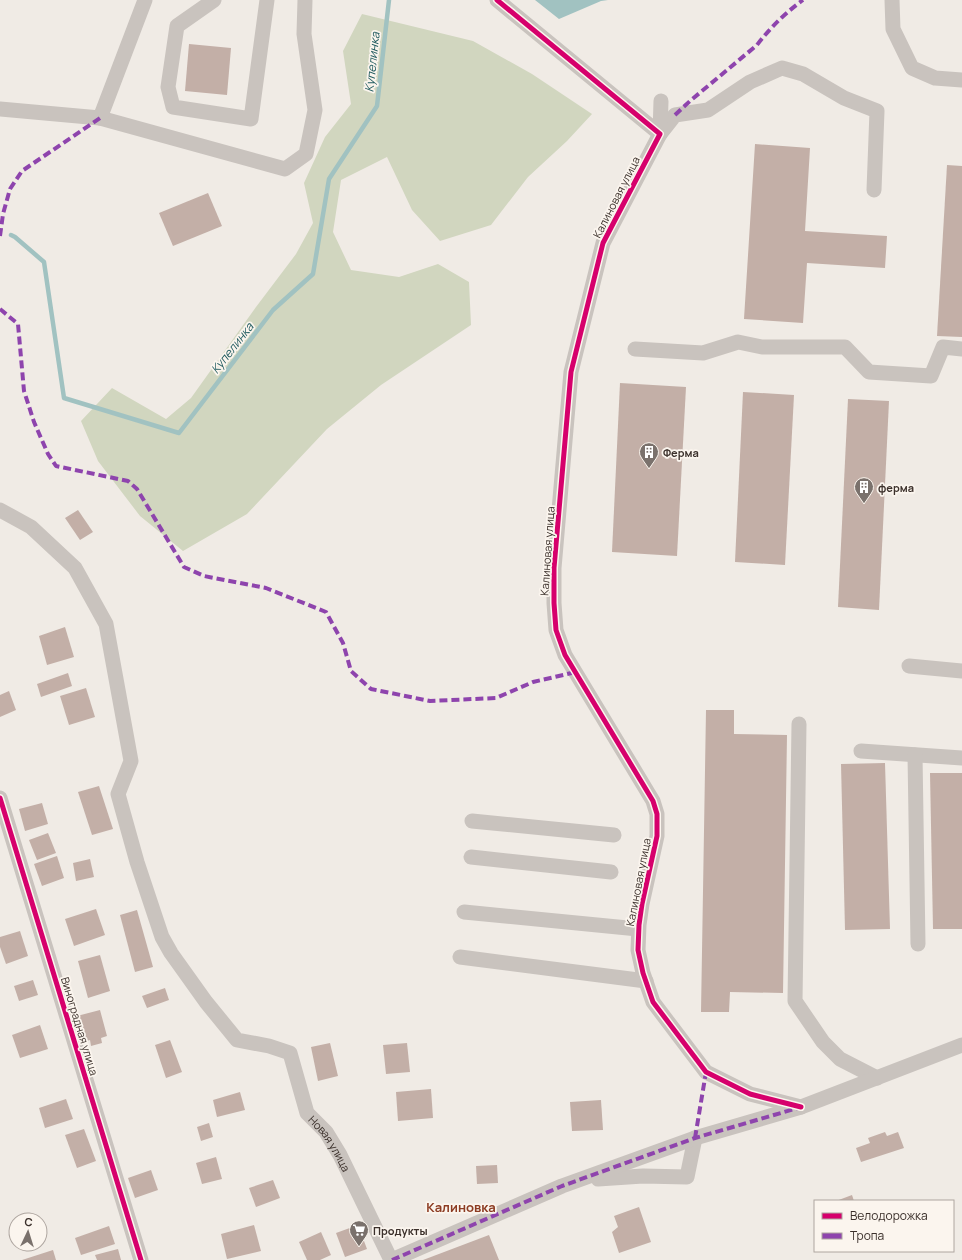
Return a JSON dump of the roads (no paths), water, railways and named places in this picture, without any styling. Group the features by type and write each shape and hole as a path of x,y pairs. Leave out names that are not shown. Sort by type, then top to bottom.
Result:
{"street":[{"path":"100,118 145,0"},
{"path":"214,0 177,26 168,87 172,107 252,119 267,0"},
{"path":"0,109 100,118 285,169 306,154 315,110 304,34 305,0"},
{"path":"497,0 660,134"},
{"path":"892,0 893,29 912,68 935,78 962,80"},
{"name":"Калиновая улица","path":"801,1107 750,1094 706,1072 653,1002 638,950 638,929 657,836 657,814 653,800 565,656 556,630 554,568 572,372 603,243 660,134 675,115 708,110 750,82 782,68 803,74 844,98 877,111 874,190"},
{"path":"660,134 661,101"},
{"path":"635,349 702,353 738,342 762,347 845,347 869,372 931,376 943,347 962,349"},
{"name":"Новая улица","path":"0,510 31,527 75,568 106,624 131,761 118,794 137,862 162,938 206,1002 237,1040 269,1046 290,1053 307,1113 326,1132 340,1155 392,1260"},
{"path":"910,666 962,671"},
{"path":"799,724 795,1001 823,1042 840,1059 877,1078"},
{"path":"861,751 962,757"},
{"path":"915,755 918,944"},
{"name":"Виноградная улица","path":"0,798 141,1260"},
{"path":"472,821 614,835"},
{"path":"471,857 611,872"},
{"path":"464,912 638,929"},
{"path":"460,957 646,981"},
{"path":"392,1260 578,1181 695,1138 801,1107 962,1045"},
{"path":"578,1181 643,1176 687,1177 695,1138"}],"water":[{"path":"535,0 608,0 601,1 559,19"}],"waterway":[{"name":"Купелинка","path":"11,235 44,262 64,398 179,433 273,310 313,274 329,179 377,106 389,0"}],"place":[{"name":"Ферма","path":"649,469"},
{"name":"ферма","path":"864,504"},
{"name":"Продукты","path":"359,1247"}],"district":[{"name":"Калиновка","path":"461,1207"}]}
